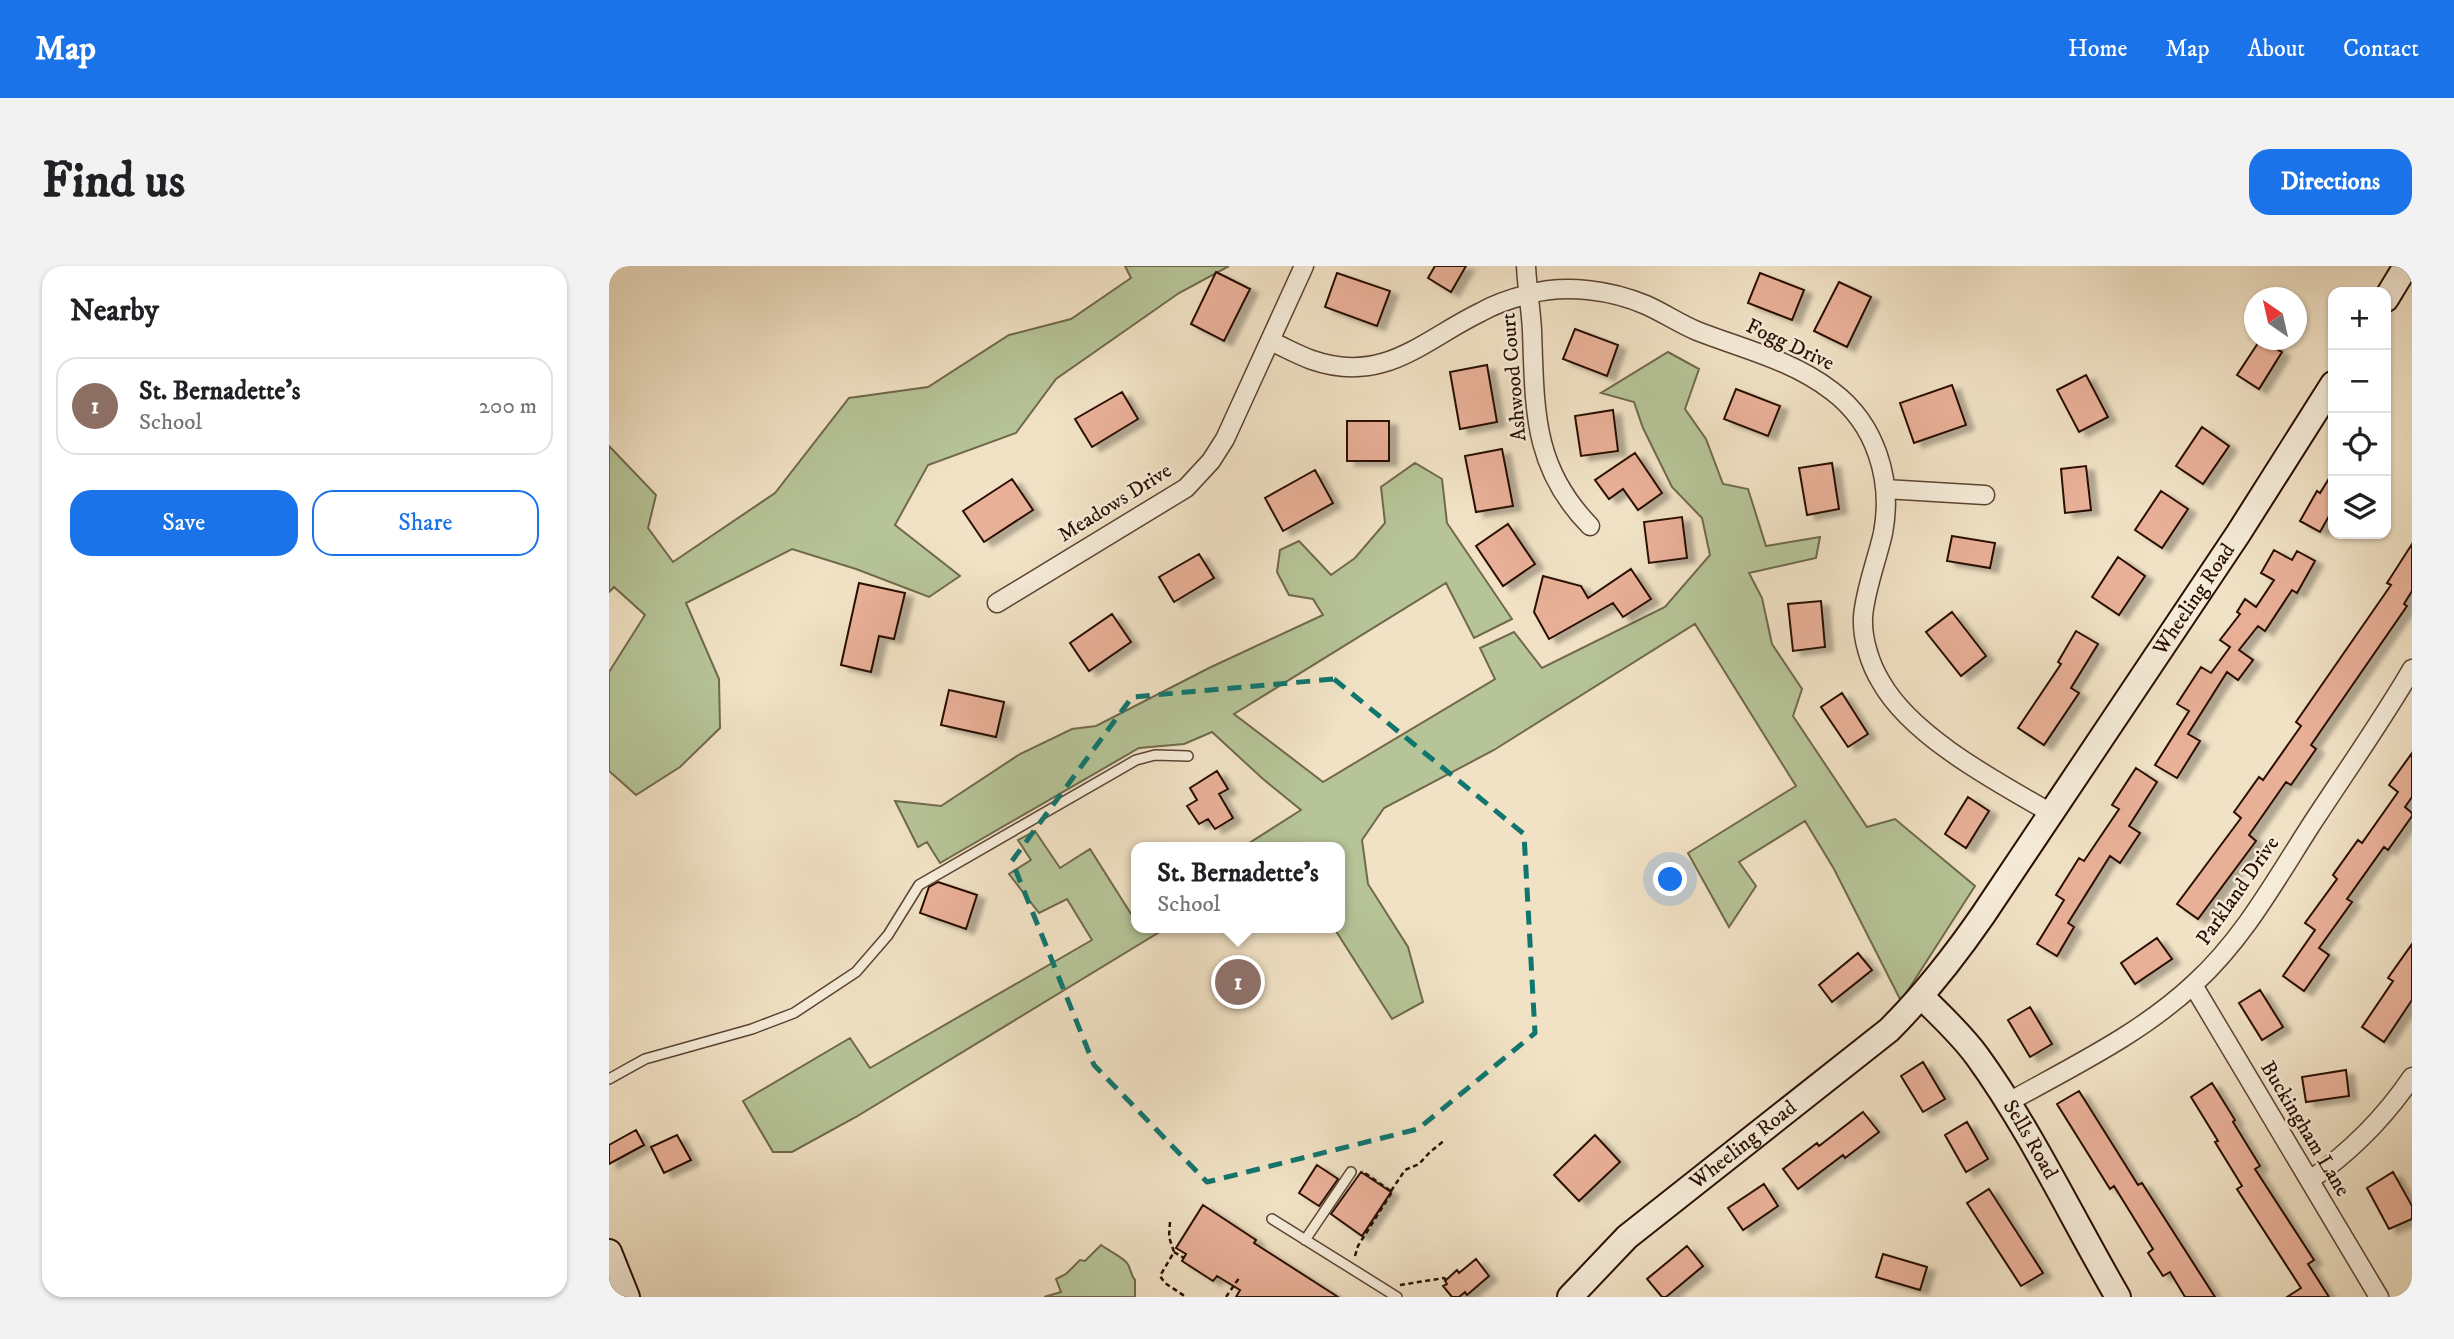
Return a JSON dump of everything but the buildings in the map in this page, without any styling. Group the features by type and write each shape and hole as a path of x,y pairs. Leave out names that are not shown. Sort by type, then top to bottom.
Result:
{"street":[{"name":"Meadows Drive","path":"997,603 1186,488 1199,475 1225,439 1304,266"},
{"path":"1526,266 1529,294"},
{"path":"2391,291 2406,266"},
{"name":"Fogg Drive","path":"1270,341 1313,360 1336,365 1373,364 1408,354 1481,311 1529,294 1569,289 1632,299 1699,332 1775,358 1814,378 1841,398 1863,422 1881,463 1885,489 1884,530 1863,616 1865,639 1880,681 1906,716 1923,731 2051,813"},
{"name":"Ashwood Court","path":"1529,294 1534,386 1543,451 1561,491 1590,526"},
{"name":"Wheeling Road","path":"1580,1293 1627,1237 1889,1031 1922,997 1949,963 2051,813 2238,534 2328,392"},
{"path":"1885,489 1985,495"},
{"name":"Parkland Drive","path":"2007,1103 2121,1038 2158,1013 2193,985 2238,938 2412,669"},
{"name":"Buckingham Lane","path":"2193,985 2379,1297"},
{"name":"Sells Road","path":"1922,997 1955,1029 1977,1056 2007,1103 2118,1297"},
{"path":"2310,1180 2346,1153 2378,1121 2412,1077"},
{"path":"609,1252 627,1297"}],"lane":[{"path":"609,1079 645,1059 752,1029 794,1013 856,972 888,935 919,885 1136,760 1155,755 1188,756"},
{"path":"1305,1240 1351,1172"},
{"path":"1272,1219 1393,1294"}],"path":[{"path":"1351,1269 1358,1246 1405,1170 1419,1164 1445,1140"},
{"path":"1351,1172 1361,1170 1391,1191"},
{"path":"1170,1222 1169,1237 1174,1252 1184,1258"},
{"path":"1174,1252 1160,1276 1165,1283 1186,1297"},
{"path":"1226,1297 1239,1278"},
{"path":"1393,1294 1396,1285 1444,1278 1446,1280"}],"highlighted area":[{"path":"1334,679 1524,834 1535,1033 1418,1129 1207,1182 1094,1065 1012,861 1132,697"}],"green space":[{"path":"1125,266 1229,266 1179,293 1056,379 1016,433 928,465 895,525 960,576 929,597 856,569 792,549 686,603 719,679 720,728 680,767 636,795 609,771 609,672 645,615 614,587 609,592 609,446 656,495 648,528 673,562 775,493 849,398 928,387 1009,335 1071,319 1131,278"},
{"path":"1668,352 1699,369 1685,409 1706,439 1723,484 1748,489 1766,546 1820,537 1816,558 1749,573 1762,598 1772,644 1802,689 1793,716 1867,827 1895,819 1975,886 1901,1001 1834,869 1805,821 1739,862 1756,886 1729,927 1688,853 1796,786 1695,624 1494,750 1384,808 1362,840 1368,884 1408,947 1423,1002 1392,1019 1337,933 1345,933 1345,842 1251,842 1301,810 1212,732 1184,744 1139,748 940,863 927,842 918,847 895,801 941,806 1020,754 1072,729 1096,726 1209,668 1323,615 1313,599 1289,595 1277,572 1280,550 1299,541 1331,575 1355,558 1385,523 1381,487 1415,463 1442,479 1447,523 1512,619 1474,638 1446,583 1234,714 1323,782 1495,679 1480,648 1514,632 1542,668 1665,607 1710,555 1702,518 1672,487 1643,428 1634,402 1601,393"},
{"path":"1035,831 1060,868 1090,849 1131,914 1131,933 1158,933 856,1117 792,1152 773,1152 743,1101 850,1038 870,1068 1092,940 1067,899 1039,913 1009,874 1031,860 1018,840"},
{"path":"1101,1245 1128,1265 1135,1280 1135,1297 1044,1297 1061,1292 1056,1279 1066,1274 1080,1260 1085,1261"}],"place":[{"name":"St. Bernadette's","path":"1238,982"}]}
